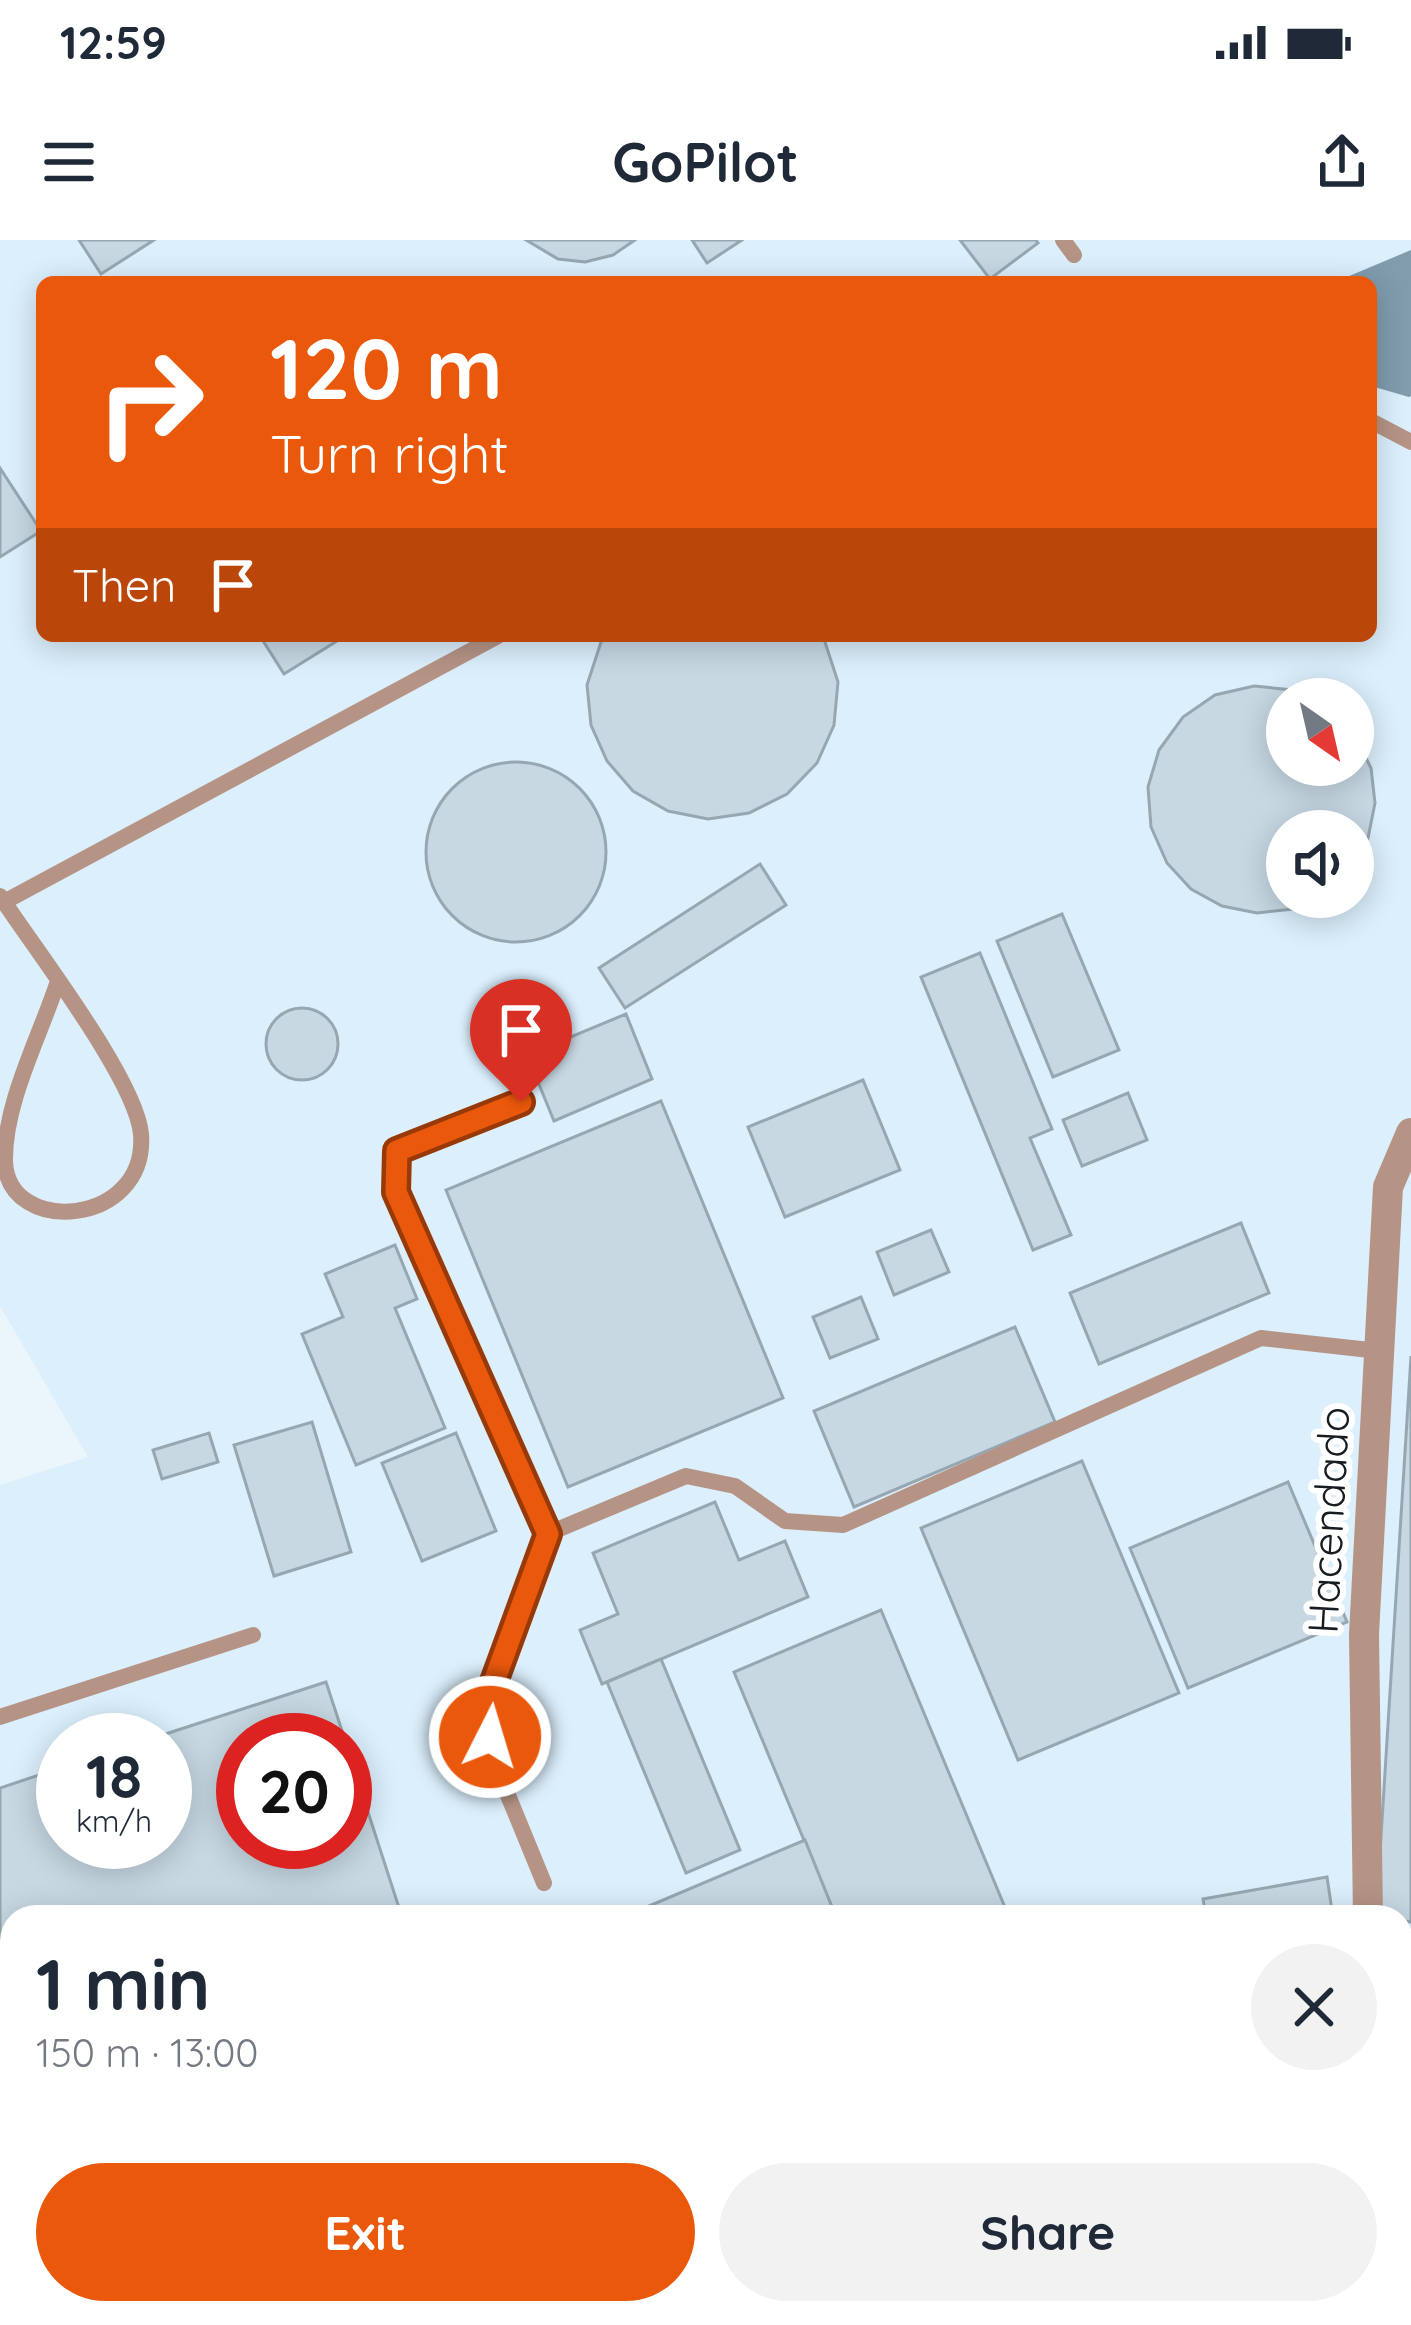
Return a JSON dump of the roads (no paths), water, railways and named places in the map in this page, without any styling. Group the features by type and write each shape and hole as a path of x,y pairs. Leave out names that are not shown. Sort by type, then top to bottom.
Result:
{"street":[{"name":"Hacendado","path":"1368,1905 1364,1634 1388,1187 1411,1133"}],"lane":[{"path":"1377,424 1411,442"},
{"path":"57,984 7,1132 4,1167 18,1191 49,1211 80,1214 116,1197 137,1169 141,1132 127,1090 2,899 488,642"},
{"path":"521,1102 397,1151 396,1192 548,1534 484,1709 496,1766 544,1883"},
{"path":"548,1534 686,1476 735,1486 785,1521 843,1525 1261,1338 1379,1351"},
{"path":"0,1717 253,1635"}]}
